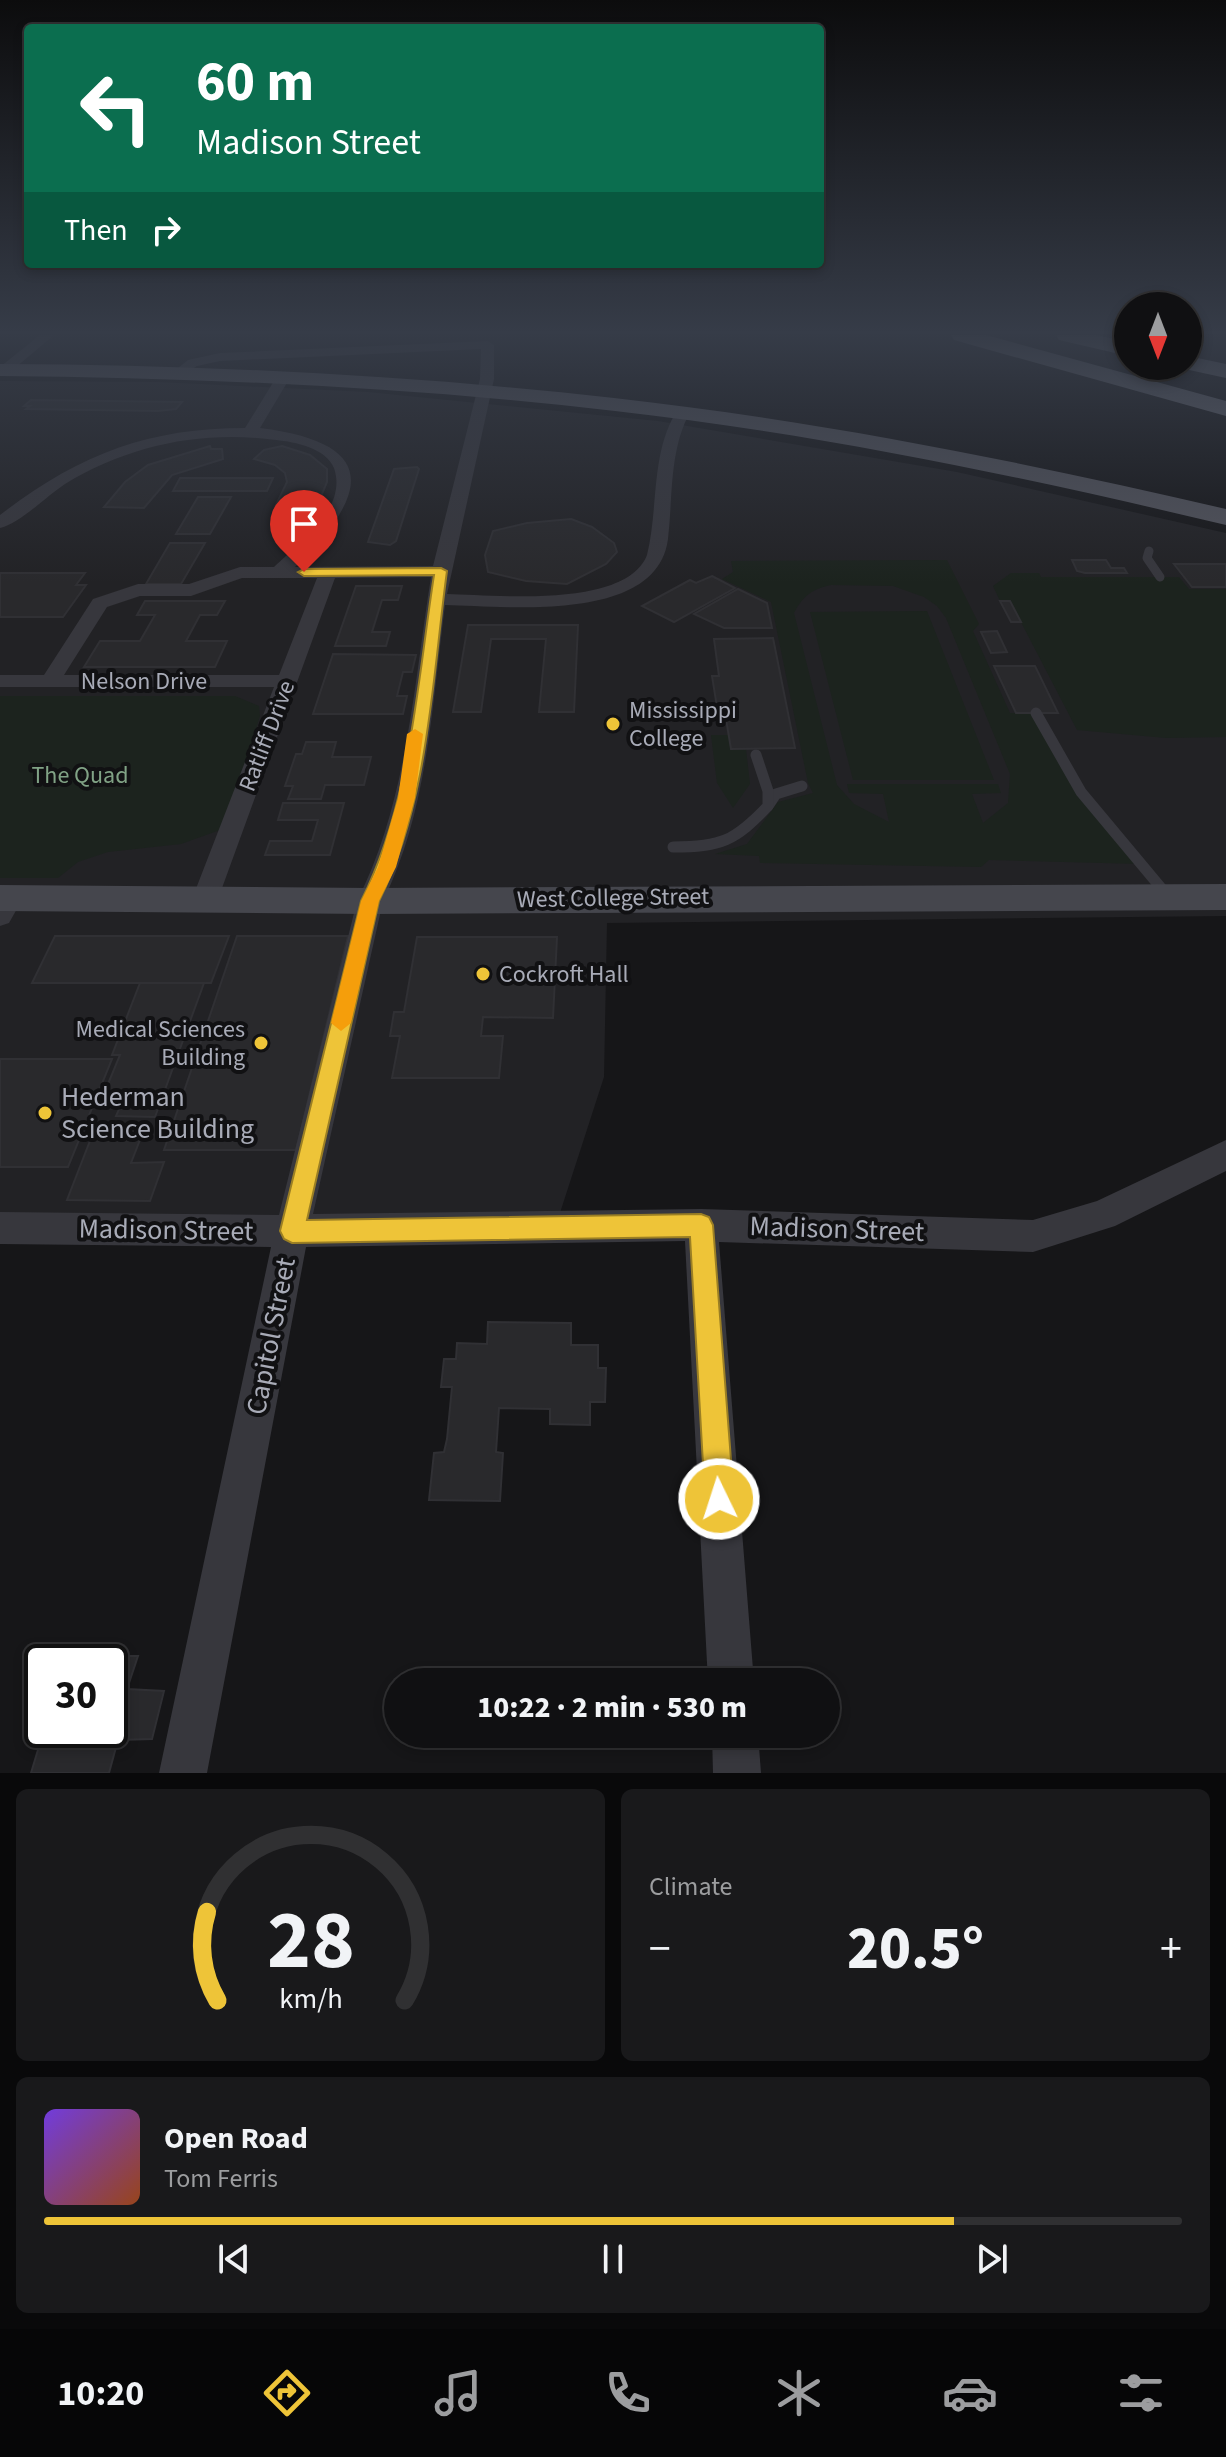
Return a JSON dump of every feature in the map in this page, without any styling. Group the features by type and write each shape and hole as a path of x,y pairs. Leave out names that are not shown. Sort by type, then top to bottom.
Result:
{"main road":[{"path":"719,418 927,451 1226,517"}],"street":[{"path":"251,431 259,418"},
{"name":"Capitol Street","path":"183,1773 292,1231 370,901 387,867 407,798 441,571 476,418"},
{"path":"436,599 579,598 618,589 639,579 653,564 664,500 670,432 679,418"},
{"path":"0,523 30,499 128,448 182,436 251,431 310,442 326,450 342,474 344,488 339,505 280,572"},
{"path":"50,681 100,603 138,590 191,590 240,573 441,571"},
{"name":"Ratliff Drive","path":"205,899 328,572"},
{"name":"Nelson Drive","path":"0,681 288,681"},
{"name":"West College Street","path":"3,904 205,899 1226,897"},
{"name":"Madison Street","path":"0,1228 292,1231 701,1225 1033,1236 1103,1215 1226,1155"},
{"path":"701,1225 730,1668"},
{"path":"736,1748 737,1773"}],"lane":[{"path":"1149,551 1147,558 1160,577"},
{"path":"1036,713 1081,792 1169,897"},
{"path":"756,755 768,791 768,806"},
{"path":"673,847 712,848 736,840 776,794 802,786"}],"shaded area":[{"name":"Mississippi College","path":"0,418 625,418 957,472 1226,533 1226,916 607,923 604,1077 559,1216 0,1216"}],"green space":[{"path":"947,560 979,624 973,631 1010,713 1036,713 1081,792 1140,864 989,860 981,867 760,863 759,856 715,854 747,844 778,802 813,793 808,783 771,602 722,579 733,572 731,561","holes":["831,585 893,586 924,597 937,606 946,618 1010,774 1008,803 983,823 972,794 1001,793 998,784 847,784 849,793 883,794 889,822 854,804 837,785 794,613 809,594"]},
{"path":"1011,573 1039,573 1041,577 1179,577 1189,589 1226,589 1226,737 1166,738 1077,730 1010,601 1000,601 993,586"},
{"path":"927,611 994,780 853,780 810,612"},
{"name":"The Quad","path":"0,696 235,696 259,706 260,716 234,802 220,830 181,844 108,852 78,862 58,878 0,878"},
{"path":"711,735 729,735 731,749 746,749 750,784 733,808 717,783"}],"building":[{"path":"210,446 211,449 222,449 223,459 172,475 144,508 104,507 125,482 148,465"},
{"path":"282,446 310,455 327,469 327,482 316,508 275,507 287,482 285,473 275,465 254,459 264,450"},
{"path":"394,469 419,469 396,541 390,545 368,542"},
{"path":"180,478 273,478 267,491 173,491"},
{"path":"198,497 231,497 210,534 176,534"},
{"path":"571,519 592,527 614,543 617,552 606,564 567,584 526,581 488,572 485,555 493,531 527,523"},
{"path":"170,543 205,543 181,584 146,584"},
{"path":"1072,560 1106,560 1111,568 1124,568 1127,573 1085,573 1077,571"},
{"path":"1174,564 1226,564 1226,587 1192,587"},
{"path":"0,573 85,573 76,585 86,585 63,617 0,617"},
{"path":"712,576 735,588 674,622 642,606 690,580 696,583"},
{"path":"356,586 402,586 398,600 382,600 372,632 390,632 386,646 335,646"},
{"path":"738,589 767,603 772,628 724,628 694,614"},
{"path":"145,601 225,601 217,615 200,615 186,641 227,641 215,667 84,667 100,641 140,641 155,615 137,615"},
{"path":"1000,601 1010,601 1021,622 1011,622"},
{"path":"468,625 578,625 574,712 539,712 546,639 491,639 481,712 453,712"},
{"path":"997,631 1007,652 991,653 981,632"},
{"path":"773,638 795,748 731,749 724,707 717,707 712,676 719,676 714,639"},
{"path":"333,654 416,655 412,672 403,672 397,696 407,696 403,714 313,714"},
{"path":"994,666 1035,666 1058,713 1016,713"},
{"path":"306,742 336,742 332,757 371,757 364,785 325,785 321,799 288,799 293,786 285,786 296,754 302,754"},
{"path":"283,803 344,803 330,855 265,855 270,841 312,841 318,820 278,820"},
{"path":"55,936 229,936 211,983 32,983"},
{"name":"Medical Sciences Building","path":"237,936 348,936 296,1150 164,1150"},
{"name":"Cockroft Hall","path":"417,937 557,937 553,1018 483,1017 481,1036 503,1036 499,1078 392,1078 400,1036 390,1036 394,1012 404,1012"},
{"path":"140,983 204,983 155,1117 116,1116 125,1096 103,1096 120,1055 112,1055"},
{"name":"Hederman Science Building","path":"0,1059 112,1059 68,1167 0,1167"},
{"path":"145,1127 131,1163 164,1162 150,1201 67,1200 95,1128"},
{"path":"488,1322 571,1323 571,1345 598,1345 598,1368 606,1368 605,1402 590,1402 590,1425 550,1424 550,1409 499,1408 496,1452 503,1453 500,1501 429,1500 434,1453 444,1452 447,1439 452,1387 441,1387 444,1359 456,1359 457,1343 487,1344"},
{"path":"128,1656 138,1656 128,1686"},
{"path":"128,1689 164,1691 152,1739 128,1740"},
{"path":"39,1748 116,1748 109,1773 31,1773"}],"slow traffic":[{"path":"341,1023 370,901 387,867 407,798 415,734"}],"place":[{"name":"Mississippi College","path":"613,724"},
{"name":"Cockroft Hall","path":"483,974"},
{"name":"Medical Sciences Building","path":"261,1043"},
{"name":"Hederman Science Building","path":"45,1113"}],"route":[{"path":"304,572 441,571 407,798 387,867 370,901 292,1231 701,1225 719,1499"}]}
